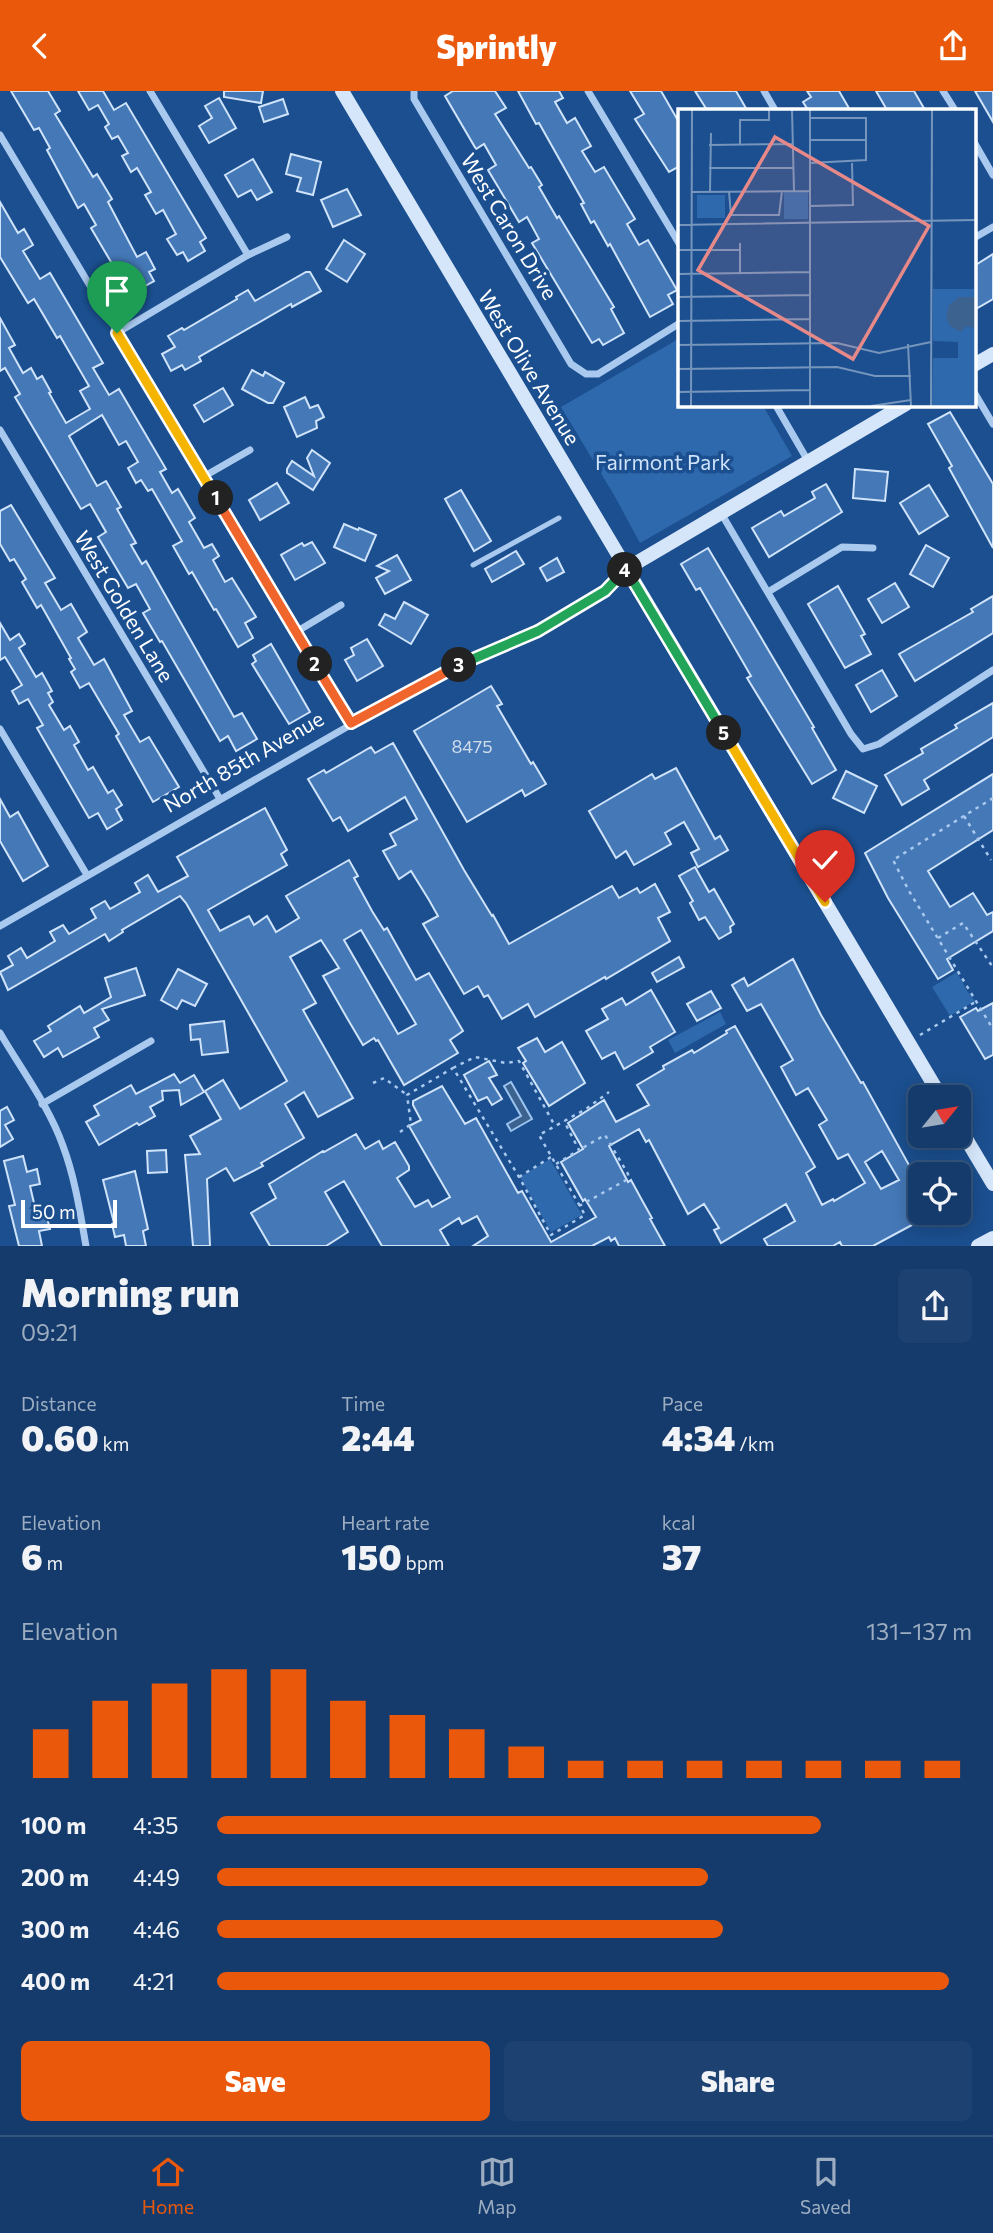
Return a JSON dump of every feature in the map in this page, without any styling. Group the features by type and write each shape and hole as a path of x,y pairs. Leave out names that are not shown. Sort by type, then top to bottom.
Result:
{"main road":[{"name":"West Olive Avenue","path":"342,91 935,1085"},
{"path":"976,364 993,354"},
{"name":"North 85th Avenue","path":"626,569 903,406"},
{"path":"971,1147 993,1184"},
{"path":"978,1246 993,1238"}],"street":[{"path":"150,91 248,255"},
{"name":"West Caron Drive","path":"414,91 414,99 571,364 586,374 598,374 678,324"},
{"path":"588,91 678,242"},
{"path":"764,91 774,109"},
{"path":"943,91 954,109"},
{"path":"0,135 351,723"},
{"path":"976,145 993,175"},
{"path":"976,237 993,227"},
{"path":"117,333 248,255 287,237"},
{"path":"976,395 993,424"},
{"path":"776,406 808,461"},
{"name":"West Golden Lane","path":"0,430 220,800"},
{"path":"203,477 250,450"},
{"path":"721,513 851,734 863,749 879,744 993,670"},
{"path":"768,592 842,547 873,548"},
{"name":"North 85th Avenue","path":"0,926 441,673 538,631 605,591 626,569"},
{"path":"296,632 341,605"},
{"path":"0,729 87,875"},
{"path":"0,1033 62,1143 73,1179 86,1246"},
{"path":"42,1104 150,1041"}],"lane":[{"path":"473,565 559,518"}],"path":[{"path":"993,798 894,860 909,891 993,1029"},
{"path":"964,816 990,860"},
{"path":"938,937 963,923 992,967"},
{"path":"908,1042 977,1001"},
{"path":"407,1094 475,1057 506,1063 519,1061 555,1126"},
{"path":"453,1068 551,1235 585,1215 538,1135 609,1092"},
{"path":"373,1083 384,1078 407,1094 411,1124 400,1132"},
{"path":"564,1121 579,1150"},
{"path":"555,1164 605,1135 628,1174 628,1179 579,1206"},
{"path":"519,1177 551,1157"}],"green space":[{"name":"Fairmont Park","path":"678,339 678,406 763,406 792,456 640,543 561,407"},
{"path":"957,972 975,1001 950,1016 932,987"},
{"path":"720,1012 726,1024 675,1053 668,1040"},
{"path":"550,1159 582,1215 551,1232 520,1177"}],"shaded area":[{"path":"511,1082 532,1119 511,1131 507,1124 521,1116 504,1086"}],"building":[{"path":"11,91 48,91 60,111 55,114 93,177 97,174 112,199 108,202 137,257 146,252 155,269 149,272 154,281 136,291 130,281 124,284 91,228 96,225 84,204 78,208 47,150 50,148 39,128 34,130"},
{"path":"78,91 103,91 114,110 126,103 206,238 200,242 205,251 188,261 183,252 177,255 167,239 176,234 163,210 156,214 145,195 151,192 137,168 131,172 122,156 128,153 118,136 112,139 105,127 109,124 98,105 89,110"},
{"path":"224,91 263,91 261,103 224,97"},
{"path":"453,91 495,91 506,108 495,114 529,168 531,167 557,218 559,216 614,307 611,309 624,333 603,345 599,339 592,343 532,243 539,239 527,217 519,222 488,170 496,165 484,144 476,149 445,96"},
{"path":"518,91 559,91 563,98 555,102 567,123 575,118 591,146 582,151 595,172 604,167 635,219 627,224 639,245 648,240 677,290 668,295 673,304 650,317 610,244 608,246 594,221 591,223 581,204 584,203"},
{"path":"630,91 661,91 678,121 678,167 669,172 635,119 644,114"},
{"path":"695,91 736,91 746,109 706,109"},
{"path":"807,91 839,91 849,109 807,109 803,102 811,97"},
{"path":"876,91 914,91 924,109 886,109"},
{"path":"975,91 993,91 993,122"},
{"path":"219,98 236,128 209,143 199,126 212,118 205,106"},
{"path":"283,99 288,114 264,122 259,107"},
{"path":"291,154 321,162 313,195 297,191 301,178 286,174"},
{"path":"253,159 272,192 257,200 251,190 238,197 225,175"},
{"path":"347,189 361,215 333,227 321,200"},
{"path":"0,202 18,233 24,229 33,245 23,251 40,279 50,273 103,363 93,368 109,395 119,389 166,469 160,472 172,493 178,489 195,518 189,522 204,548 212,544 219,556 213,560 225,582 232,578 256,617 245,623 253,638 238,647 173,546 182,541 152,489 148,491 141,480 136,483 128,468 138,462 126,441 119,445 102,415 69,436 97,486 106,481 121,507 117,509 136,543 131,545 142,564 146,561 234,717 242,713 257,739 236,751 228,736 220,741 143,613 150,609 136,584 128,588 98,537 106,532 90,504 81,509 15,397 20,394 5,368 0,371 0,318 15,345 9,348 23,373 31,368 37,379 42,376 66,423 90,409 80,391 89,386 60,336 57,338 34,299 28,303 0,257"},
{"path":"344,240 365,254 347,282 326,269"},
{"path":"993,254 993,299 976,309 976,265"},
{"path":"310,272 321,291 292,307 291,304 199,357 201,361 185,370 182,365 171,371 162,354 175,347 168,336 182,328 184,330 248,290 255,301"},
{"path":"252,370 263,376 265,372 284,383 273,403 242,389"},
{"path":"223,388 233,405 204,422 194,405"},
{"path":"305,397 310,408 318,405 324,417 316,421 317,428 297,437 284,407"},
{"path":"950,412 993,484 993,548 928,424"},
{"path":"312,450 330,463 313,490 287,473 292,461 314,476 307,458"},
{"path":"855,469 888,472 885,501 853,498"},
{"path":"277,483 289,503 260,520 249,500"},
{"path":"826,484 842,512 769,557 752,528 781,511 784,516 815,498 812,492"},
{"path":"929,485 948,516 919,534 900,503"},
{"path":"461,490 491,541 474,551 445,499"},
{"path":"11,505 55,578 45,583 61,610 71,604 87,632 78,638 94,665 104,659 132,711 124,715 140,742 149,737 179,787 153,802 116,736 119,734 89,683 80,688 71,672 75,669 69,659 71,658 41,605 37,608 22,582 26,579 14,559 10,561 0,544 0,511"},
{"path":"344,524 376,535 365,561 334,547"},
{"path":"312,542 325,563 295,580 281,555 302,543 304,546"},
{"path":"926,545 949,558 933,587 910,574"},
{"path":"708,548 814,727 812,728 836,770 812,784 747,678 751,676 700,588 696,590 681,564"},
{"path":"516,551 524,564 492,582 485,569"},
{"path":"397,555 411,580 385,594 376,578 389,571 377,566"},
{"path":"557,558 564,572 547,581 540,568"},
{"path":"895,583 909,607 882,623 868,599"},
{"path":"838,586 865,634 861,636 871,654 845,668 808,604"},
{"path":"993,596 993,633 915,681 899,654 973,612 971,609"},
{"path":"404,602 428,615 411,644 379,625 385,614 395,619"},
{"path":"0,623 10,640 19,634 25,644 19,648 36,677 42,673 52,691 48,693 53,702 49,705 64,730 70,726 79,742 74,745 88,770 93,767 108,793 113,790 122,805 116,809 122,820 107,829 98,813 89,818 37,728 43,725 28,699 19,704 12,691 22,685 5,657 0,660"},
{"path":"367,639 383,666 357,681 345,660 354,655 351,648"},
{"path":"271,644 310,712 289,724 252,664 256,661 253,655"},
{"path":"882,670 897,696 871,712 856,685"},
{"path":"491,686 502,704 497,706 546,784 525,796 522,790 467,822 414,731"},
{"path":"993,703 993,737 924,780 929,789 902,805 885,775 923,753 921,749 957,728 955,725"},
{"path":"393,743 509,944 612,886 619,898 637,888 640,893 655,884 670,912 658,918 670,941 535,1017 528,1004 502,1019 488,995 484,997 478,986 464,994 423,924 438,916 429,900 411,871 399,879 383,851 396,845 390,834 417,819 405,797 348,831 340,817 333,821 308,779 324,770 326,773 371,747 375,753"},
{"path":"676,768 715,839 720,836 728,850 698,867 691,853 699,849 684,822 665,833 671,844 634,865 626,851 616,858 589,811 652,774 655,779"},
{"path":"846,771 877,786 864,813 833,798"},
{"path":"993,774 993,830 928,871 950,907 973,893 987,915 993,912 993,931 947,959 953,970 938,979 888,898 865,853"},
{"path":"0,799 10,817 18,812 48,866 23,881 0,841"},
{"path":"265,808 287,850 281,854 287,865 208,910 220,931 249,916 254,925 267,916 276,932 299,918 286,896 349,860 358,876 354,878 372,911 384,930 387,928 416,980 429,973 463,1031 450,1040 458,1053 404,1085 378,1040 374,1038 363,1045 347,1018 323,976 339,968 321,940 290,957 316,1003 303,1010 353,1098 318,1117 304,1092 285,1104 304,1138 261,1163 263,1166 234,1181 226,1168 207,1179 210,1246 193,1246 185,1155 200,1154 190,1136 221,1119 205,1091 223,1080 240,1109 287,1081 186,903 180,896 122,930 123,932 109,941 105,934 8,990 0,972 13,965 8,956 21,948 27,958 55,941 50,932 63,925 69,934 96,918 91,909 105,901 110,909 140,892 135,883 148,875 158,892 188,876 177,857","holes":["361,930 416,1024 398,1034 344,940"]},
{"path":"695,867 709,892 714,889 734,924 730,927 731,932 719,939 705,917 699,920 690,903 693,901 679,876"},
{"path":"679,957 684,967 657,982 652,973"},
{"path":"793,959 821,1015 861,1083 863,1082 908,1163 908,1225 912,1225 873,1246 842,1246 840,1242 833,1246 768,1246 764,1239 795,1221 786,1204 721,1243 714,1230 719,1228 704,1204 688,1214 649,1140 646,1142 639,1129 609,1146 628,1182 631,1180 665,1246 619,1246 615,1238 611,1241 609,1237 592,1246 473,1246 488,1236 477,1216 462,1224 459,1218 440,1230 449,1246 382,1246 344,1181 325,1192 348,1232 326,1246 270,1246 251,1213 276,1198 269,1184 356,1134 365,1149 379,1141 383,1149 395,1142 409,1166 409,1170 397,1178 415,1207 428,1200 432,1207 450,1197 409,1126 421,1120 413,1101 442,1086 465,1124 476,1118 518,1193 522,1191 551,1242 596,1217 585,1199 583,1201 561,1162 583,1149 568,1123 604,1100 616,1122 649,1105 637,1085 664,1069 663,1066 692,1050 694,1053 735,1026 815,1167 806,1173 822,1205 833,1199 834,1201 865,1183 848,1154 838,1159 819,1125 827,1120 808,1088 796,1095 781,1067 793,1060 761,1004 747,1011 732,985 744,978 748,986","holes":["882,1151 899,1180 881,1189 865,1162"]},
{"path":"136,968 145,995 102,1009 109,1020 94,1028 99,1037 63,1057 58,1048 44,1057 34,1041 51,1031 48,1026 80,1006 84,1013 111,997 105,978"},
{"path":"178,969 207,984 195,1006 182,1000 177,1009 161,1000"},
{"path":"651,990 675,1032 650,1047 653,1052 624,1069 615,1052 602,1059 586,1031 608,1019 602,1009 622,998 626,1005"},
{"path":"711,991 721,1008 697,1021 687,1004"},
{"path":"993,1003 993,1055 985,1059 960,1017"},
{"path":"224,1021 228,1052 202,1055 200,1039 191,1040 190,1025"},
{"path":"537,1038 545,1052 562,1042 585,1083 549,1106 523,1063 526,1061 518,1048"},
{"path":"489,1061 497,1075 489,1078 502,1099 492,1105 487,1097 478,1101 464,1075"},
{"path":"174,1074 180,1083 194,1075 204,1092 181,1105 179,1090 162,1091 163,1100 150,1107 155,1116 99,1145 86,1122 99,1115 94,1106 131,1085 136,1094"},
{"path":"7,1107 14,1120 5,1125 13,1139 0,1147 0,1111"},
{"path":"166,1150 167,1172 148,1173 147,1151"},
{"path":"23,1156 27,1172 37,1169 40,1184 30,1186 37,1216 46,1214 50,1229 39,1231 42,1246 19,1246 9,1206 15,1205 4,1161"},
{"path":"135,1171 148,1229 143,1231 146,1246 126,1246 124,1235 115,1237 103,1180"}],"route":[{"path":"117,333 351,723 441,673 538,631 605,591 626,569 825,902"}]}
